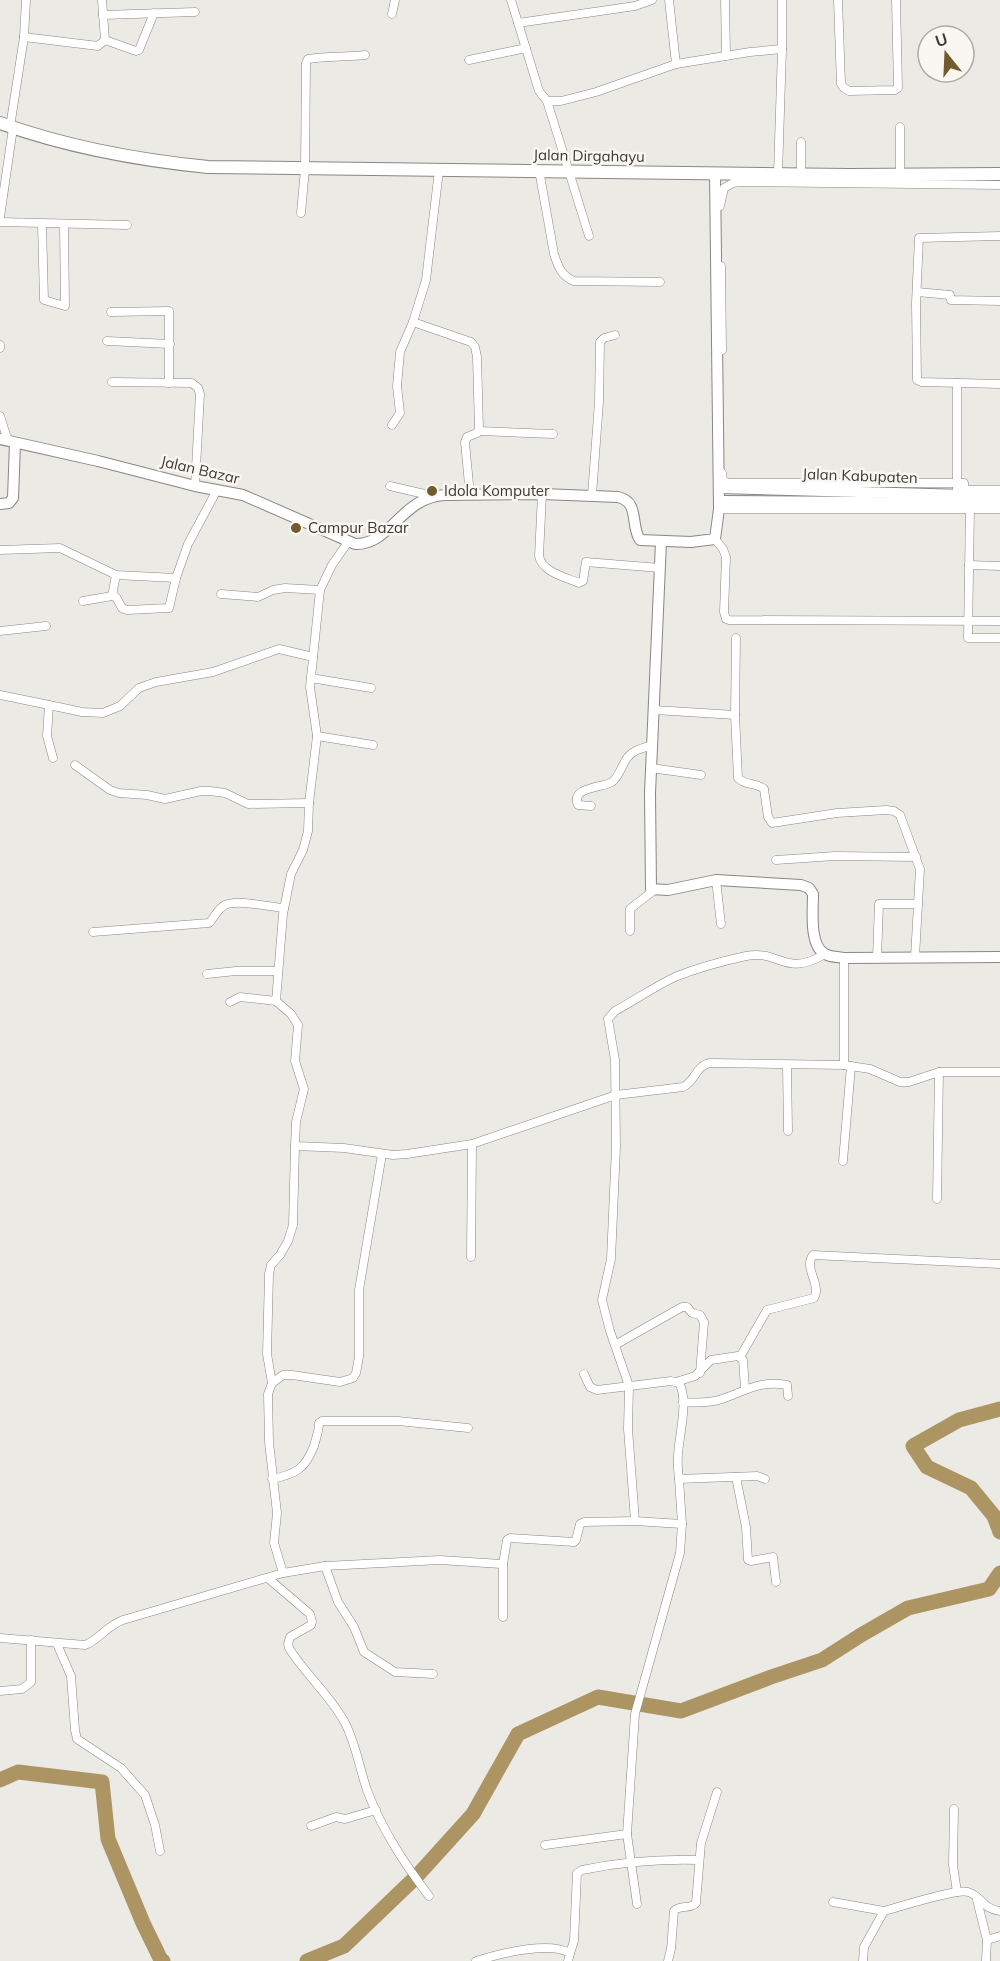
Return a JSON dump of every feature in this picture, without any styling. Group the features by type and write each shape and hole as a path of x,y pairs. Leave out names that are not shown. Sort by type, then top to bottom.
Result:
{"main road":[{"name":"Jalan Dirgahayu","path":"8,126 68,144 135,158 208,167 900,176 1000,174"}],"street":[{"path":"0,217 8,126 24,37 26,0"},
{"path":"102,0 105,40"},
{"path":"392,14 394,0"},
{"path":"511,0 539,92 547,101 589,236"},
{"path":"669,0 676,64"},
{"path":"724,0 726,56"},
{"path":"778,173 782,0"},
{"path":"838,0 841,84 849,91 895,90 898,88 896,0"},
{"path":"518,23 649,1"},
{"path":"103,15 195,12"},
{"path":"105,40 136,51 140,50 153,14"},
{"path":"24,37 95,46 105,40"},
{"path":"469,60 526,48"},
{"path":"547,101 561,101 596,92 676,64 782,49"},
{"path":"302,213 305,169 305,70 308,58 365,55"},
{"path":"900,127 900,176"},
{"path":"801,142 801,174"},
{"path":"392,425 400,413 397,386 400,352 413,322 426,280 439,170"},
{"path":"539,170 554,254 558,267 568,279 574,281 660,282"},
{"path":"715,173 719,488 715,539 726,557 724,612 726,619 1000,621"},
{"path":"957,493 730,483 723,480 720,201 724,188 740,182 1000,185"},
{"path":"0,222 127,225"},
{"path":"42,224 44,300 65,306 64,224"},
{"path":"1000,236 919,238 916,292 917,380 921,382 1000,384"},
{"path":"916,292 950,295 951,300 1000,301"},
{"path":"111,312 169,311 169,383"},
{"path":"413,322 471,342 475,347 479,431"},
{"path":"592,495 599,402 600,342 604,338 615,335"},
{"path":"107,341 170,344"},
{"path":"112,382 192,383 198,388 200,394 196,481"},
{"path":"957,383 957,493"},
{"path":"0,416 8,441 13,498 9,503 0,504"},
{"path":"470,495 465,442 467,437 479,431 553,434"},
{"name":"Jalan Bazar","path":"8,441 196,481 217,490 257,500 348,542"},
{"path":"957,493 964,483 965,490 1000,490"},
{"path":"390,486 433,496 542,494 618,497 629,501 632,506 638,539 662,542 715,539"},
{"name":"Jalan Kabupaten","path":"719,488 957,493 970,502 1000,503"},
{"path":"83,601 112,596 116,597 122,608 127,610 167,609 170,606 176,578 188,544 217,490"},
{"name":"Jalan Kabupaten","path":"719,505 957,493"},
{"path":"542,494 539,555 540,562 545,568 579,583 583,581 586,562 660,568"},
{"path":"276,1001 284,908 291,874 307,841 316,736 311,700 311,678 320,590 332,565 348,542 368,543 383,533 412,505 433,496"},
{"name":"Jalan Kabupaten","path":"970,502 1000,496"},
{"path":"719,505 970,502 1000,509"},
{"path":"970,502 968,638 1000,638"},
{"path":"653,891 649,884 651,768 662,542"},
{"path":"0,550 65,549 116,575 176,578"},
{"path":"969,566 1000,566"},
{"path":"112,596 116,575"},
{"path":"221,594 258,597 273,590 285,588 320,590"},
{"path":"0,631 46,626"},
{"path":"736,638 735,715 738,778 744,783 761,786 764,789 770,822 837,813 894,811 902,818 916,857 920,879 915,957"},
{"path":"0,695 82,712 103,713 120,706 139,688 156,682 213,672 279,650 313,657"},
{"path":"311,678 371,688"},
{"path":"49,705 47,736 53,758"},
{"path":"655,710 735,715"},
{"path":"316,736 373,745"},
{"path":"591,806 576,803 582,791 614,780 632,753 652,744"},
{"path":"75,765 110,790 120,793 165,799 210,791 225,793 248,804 309,803"},
{"path":"651,768 702,775"},
{"path":"776,860 835,856 916,857"},
{"path":"716,880 721,924"},
{"path":"630,931 630,909 653,891 716,880 801,885 809,888 813,894 814,939 819,950 825,954 844,958 1000,957"},
{"path":"93,932 209,923 220,908 226,904 238,903 284,908"},
{"path":"878,958 879,904 918,904"},
{"path":"634,1521 628,1429 629,1386 602,1300 611,1259 616,1095 615,1060 607,1022 615,1011 676,977 754,954 798,965 810,963 825,954"},
{"path":"843,1161 847,1066 844,958"},
{"path":"207,974 278,971"},
{"path":"230,1002 240,997 276,1001 291,1014 298,1025 295,1061 304,1089 296,1122 293,1225 284,1248 270,1265 269,1274 267,1354 272,1383 268,1394 268,1405 272,1479 277,1513 274,1543 283,1573"},
{"path":"295,1146 407,1154 472,1144 616,1095 683,1087 689,1084 697,1070 705,1064 847,1066 870,1069 900,1082 909,1082 939,1072 1000,1072"},
{"path":"787,1065 788,1131"},
{"path":"937,1199 939,1072"},
{"path":"471,1257 472,1144"},
{"path":"272,1383 283,1375 292,1374 340,1382 353,1378 356,1373 359,1357 359,1290 382,1154"},
{"path":"740,1357 767,1310 814,1298 816,1291 810,1262 813,1255 1000,1264"},
{"path":"615,1345 685,1307 692,1313 700,1315 704,1322 700,1373"},
{"path":"584,1374 593,1390 676,1382 700,1373 705,1364 711,1360 740,1357"},
{"path":"740,1357 744,1363 745,1389"},
{"path":"638,1904 627,1834 635,1714 680,1553 682,1524 678,1455 683,1392 681,1386 676,1382"},
{"path":"683,1402 719,1400 766,1383 784,1384 788,1387 788,1396"},
{"path":"272,1479 289,1476 301,1468 310,1456 318,1436 319,1423 322,1421 398,1421 468,1428"},
{"path":"679,1479 757,1476 765,1479"},
{"path":"736,1477 746,1527 748,1560 773,1557 776,1582"},
{"path":"503,1617 503,1564 507,1540 510,1538 574,1542 582,1523 634,1521 682,1524"},
{"path":"0,1638 85,1645 93,1641 109,1626 123,1620 219,1591 269,1579 283,1573 325,1566 440,1560 503,1564"},
{"path":"325,1566 338,1602 354,1627 364,1652 395,1672 433,1674"},
{"path":"269,1579 310,1614 312,1622 290,1637 289,1648 344,1722 355,1747 367,1790 392,1845 429,1896"},
{"path":"0,1691 22,1689 31,1682 31,1640"},
{"path":"57,1644 71,1679 76,1736 86,1746 121,1768 145,1795 160,1851"},
{"path":"668,1961 674,1911 677,1908 692,1907 696,1903 698,1860 708,1817 717,1792"},
{"path":"954,1809 953,1865 957,1892"},
{"path":"311,1826 336,1817 345,1819 376,1810"},
{"path":"545,1845 627,1834"},
{"path":"476,1961 507,1953 547,1948 562,1950 569,1957 574,1941 577,1873 582,1870 661,1859 698,1860"},
{"path":"832,1902 884,1911 957,1892 969,1892 976,1896 984,1906 1000,1911"},
{"path":"976,1896 987,1940 986,1961"},
{"path":"863,1961 864,1947 884,1911"},
{"path":"987,1940 1000,1936"}],"waterway":[{"path":"1000,1409 959,1420 913,1446 927,1467 971,1488 994,1516 1000,1532"},
{"path":"307,1961 344,1946 416,1877 473,1814 518,1734 598,1697 681,1711 822,1660 908,1608 989,1589 1000,1573"},
{"path":"0,1780 18,1772 102,1782 108,1839 143,1923 163,1961"}],"place":[{"name":"Idola Komputer","path":"432,491"},
{"name":"Campur Bazar","path":"296,528"}]}
